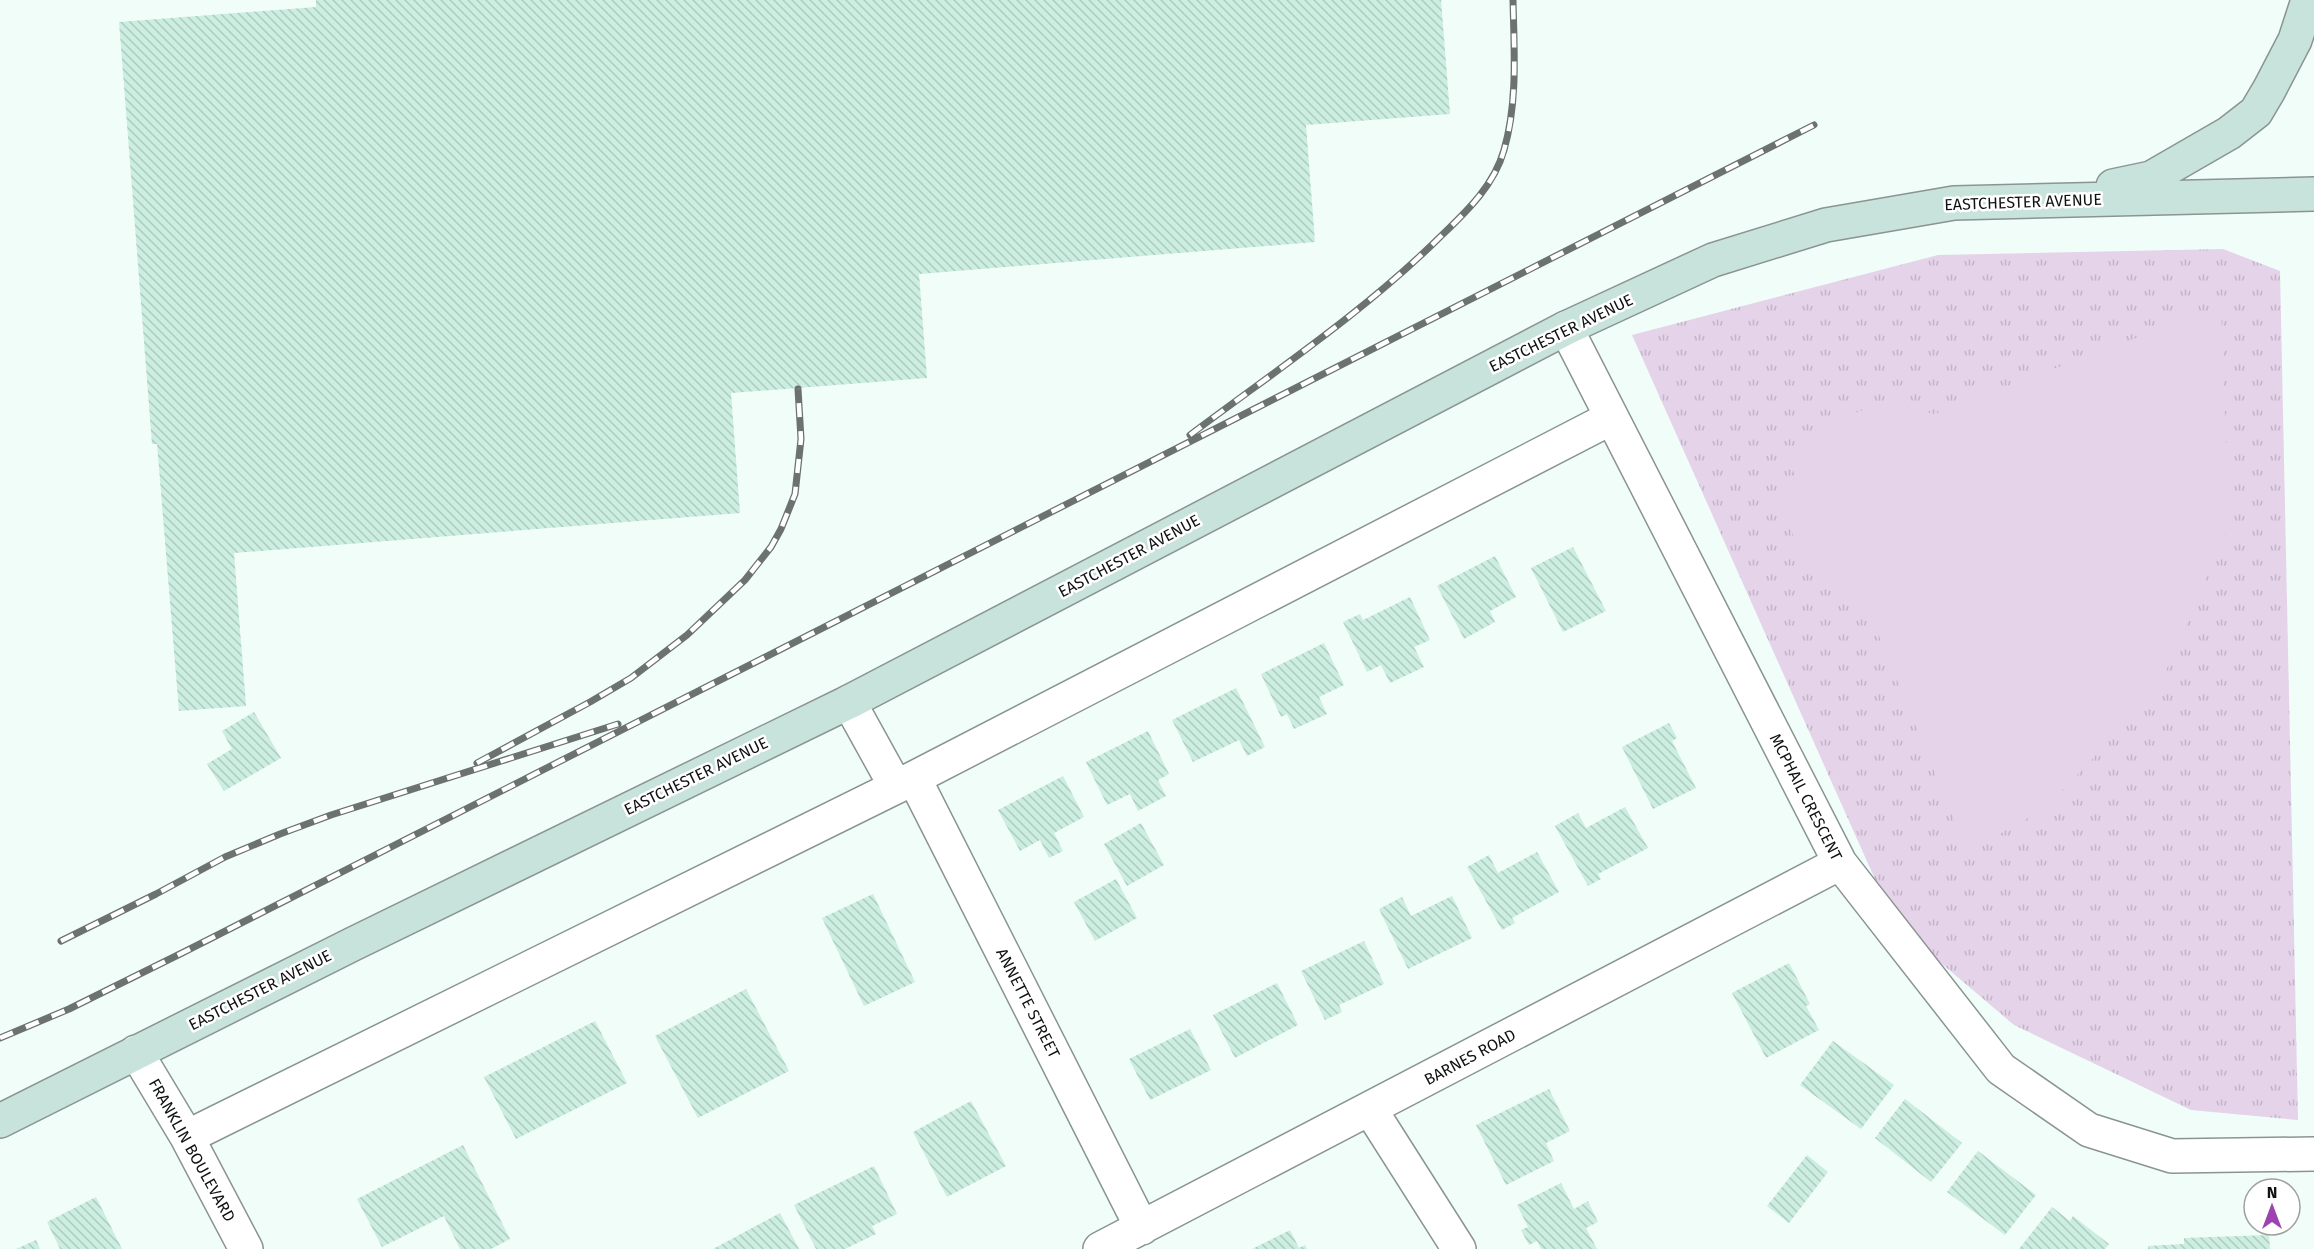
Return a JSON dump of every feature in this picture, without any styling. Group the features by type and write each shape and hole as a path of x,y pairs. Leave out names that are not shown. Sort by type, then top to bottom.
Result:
{"street":[{"path":"2081,199 2111,187 2151,178 2229,133 2256,111 2295,40 2308,0"},
{"name":"EASTCHESTER AVENUE","path":"0,1121 353,944 849,702 1566,328 1713,260 1827,225 1954,203 2314,194"},
{"name":"MCPHAIL CRESCENT","path":"1566,328 1840,863 2001,1069 2089,1130 2172,1156 2314,1154"},
{"path":"187,1137 905,783 1611,418"},
{"name":"ANNETTE STREET","path":"849,702 905,783 1142,1228"},
{"name":"BARNES ROAD","path":"1100,1249 1840,863"},
{"name":"FRANKLIN BOULEVARD","path":"136,1052 187,1137 246,1249"},
{"path":"1370,1109 1459,1249"}],"green space":[{"path":"2223,249 2280,271 2298,1120 2191,1110 2014,1025 1895,924 1632,335 1938,255"},
{"path":"2221,306 2229,527 2158,689 2046,808 1967,852 1864,599 1813,577 1777,501 1802,492 1790,462 1813,430 1885,401 1934,414"}],"building":[{"path":"316,0 1441,0 1450,114 1306,125 1315,242 919,274 927,378 731,393 740,513 234,553 246,706 179,711 157,444 152,444 119,22 316,7"},
{"path":"1573,547 1606,611 1563,632 1531,568"},
{"path":"1495,556 1516,597 1490,611 1495,622 1464,639 1437,586"},
{"path":"1410,597 1430,640 1414,647 1424,667 1390,683 1381,665 1367,672 1343,622 1360,614 1363,620"},
{"path":"1324,643 1344,685 1319,697 1327,714 1294,729 1287,714 1281,717 1261,674"},
{"path":"1236,688 1265,747 1247,756 1239,740 1193,762 1172,720"},
{"path":"254,712 281,758 224,791 207,764 232,749 222,731"},
{"path":"1669,723 1677,738 1672,741 1696,788 1653,809 1622,747"},
{"path":"1148,731 1169,774 1158,780 1166,796 1138,811 1130,794 1107,805 1086,762"},
{"path":"1063,776 1084,817 1054,833 1063,851 1049,858 1040,840 1020,851 998,810"},
{"path":"1625,807 1648,848 1598,874 1601,879 1588,886 1555,826 1578,813 1586,828"},
{"path":"1141,823 1164,865 1127,886 1104,844"},
{"path":"1537,852 1559,892 1512,918 1515,923 1502,930 1467,867 1489,855 1498,873"},
{"path":"1116,879 1137,918 1095,941 1074,902"},
{"path":"873,894 915,982 864,1006 822,918"},
{"path":"1452,896 1472,938 1408,969 1379,909 1402,897 1411,916"},
{"path":"1364,941 1384,984 1339,1005 1342,1012 1325,1020 1301,971"},
{"path":"1789,963 1810,1004 1806,1006 1819,1030 1766,1058 1732,993"},
{"path":"1277,983 1298,1025 1235,1058 1213,1015"},
{"path":"746,989 789,1071 698,1118 655,1036"},
{"path":"595,1021 627,1083 516,1139 484,1077"},
{"path":"1190,1029 1211,1070 1150,1100 1129,1059"},
{"path":"1833,1041 1894,1085 1861,1129 1800,1085"},
{"path":"1549,1089 1570,1131 1546,1143 1554,1161 1506,1185 1476,1125"},
{"path":"1905,1099 1962,1143 1931,1182 1875,1138"},
{"path":"971,1101 1006,1166 947,1197 913,1132"},
{"path":"463,1145 510,1239 491,1249 460,1249 444,1216 382,1247 357,1199"},
{"path":"1978,1151 2036,1195 2005,1235 1947,1192"},
{"path":"1807,1155 1828,1172 1789,1223 1767,1206"},
{"path":"874,1166 897,1214 872,1226 876,1234 845,1249 816,1249 794,1205"},
{"path":"1561,1183 1574,1209 1588,1201 1598,1222 1586,1228 1597,1249 1541,1249 1537,1241 1529,1245 1521,1230 1528,1227 1517,1205"},
{"path":"96,1197 122,1249 60,1249 47,1222"},
{"path":"2052,1207 2070,1221 2073,1216 2109,1244 2105,1249 2019,1249"},
{"path":"780,1213 799,1249 713,1249"},
{"path":"1290,1230 1299,1248 1305,1245 1307,1249 1252,1249"},
{"path":"2269,1237 2270,1249 2148,1249 2148,1246 2184,1244 2184,1238"},
{"path":"36,1240 40,1249 16,1249"}],"railway":[{"path":"1190,435 1381,291 1450,228 1478,198 1499,163 1508,132 1514,75 1513,0"},
{"path":"0,1038 69,1009 182,953 1814,125"},
{"path":"477,763 631,678 687,635 745,580 771,547 795,494 801,439 798,389"},
{"path":"61,941 225,857 280,834 331,815 618,724"}]}
